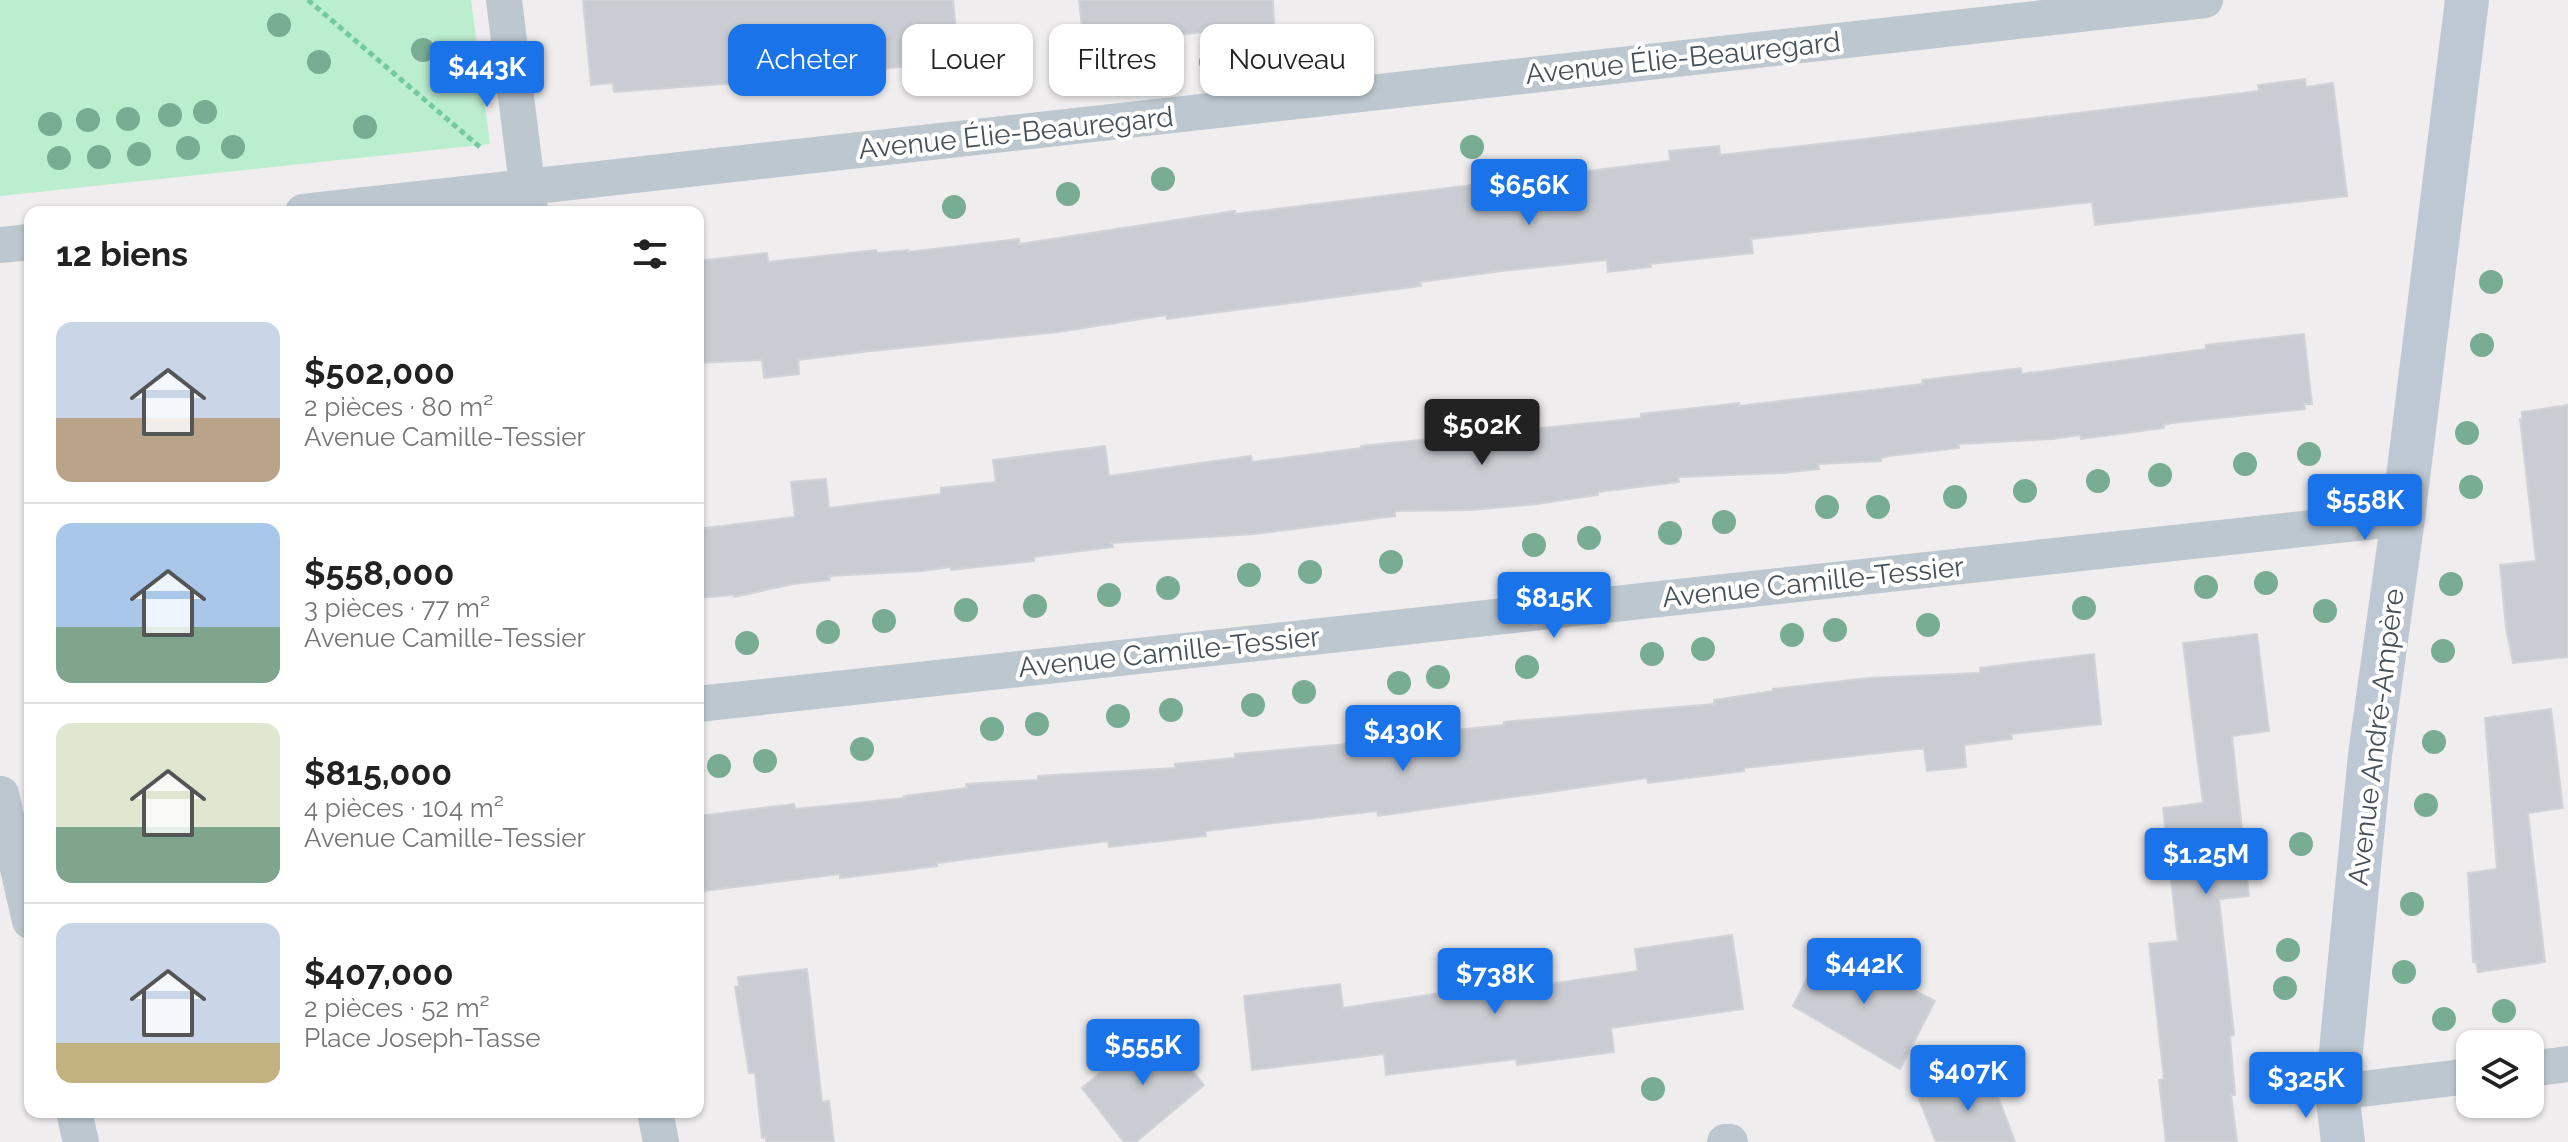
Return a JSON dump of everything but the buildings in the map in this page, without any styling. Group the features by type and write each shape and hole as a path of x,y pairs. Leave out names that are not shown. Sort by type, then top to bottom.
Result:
{"street":[{"path":"504,0 528,200"},
{"name":"Avenue Élie-Beauregard","path":"416,206 528,200 2205,0"},
{"name":"Avenue André-Ampère","path":"2343,1142 2337,1092 2370,755 2403,518 2467,0"},
{"path":"0,245 24,243"},
{"name":"Avenue Camille-Tessier","path":"704,703 2403,518"},
{"path":"24,791 0,794 24,896"},
{"path":"2544,1067 2568,1064"},
{"path":"2337,1092 2456,1078"},
{"path":"75,1118 81,1142"},
{"path":"656,1118 661,1142"}],"path":[{"path":"308,0 528,200"}],"green space":[{"path":"0,0 471,0 490,144 0,196"}]}
